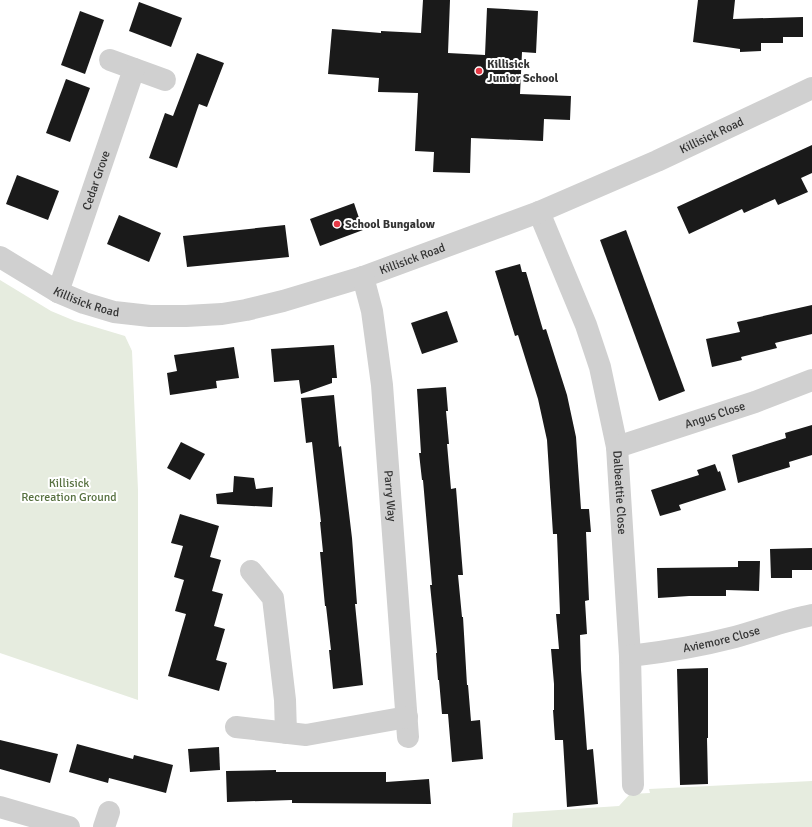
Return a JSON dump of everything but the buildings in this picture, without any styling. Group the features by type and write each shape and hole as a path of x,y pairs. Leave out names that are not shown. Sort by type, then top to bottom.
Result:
{"street":[{"path":"110,60 165,80"},
{"name":"Cedar Grove","path":"58,292 134,69"},
{"name":"Killisick Road","path":"0,257 58,292 84,304 114,312 150,316 193,316 222,314 246,310 283,301 363,277 539,212 657,161 812,88"},
{"name":"Dalbeattie Close","path":"539,212 586,325 600,367 617,447 630,656 633,785"},
{"name":"Parry Way","path":"236,727 286,734 306,735 407,727 382,385 372,311 363,277"},
{"name":"Angus Close","path":"617,447 756,402 812,380"},
{"path":"251,571 273,598 286,700 286,734"},
{"name":"Aviemore Close","path":"630,656 703,645 812,615"},
{"path":"0,807 69,827"}],"green space":[{"name":"Killisick Recreation Ground","path":"0,280 51,311 75,321 125,336 132,351 138,490 138,700 0,653"},
{"path":"812,781 812,827 512,827 513,813 619,806 630,794 650,793 649,789"}],"place":[{"name":"Killisick Junior School","path":"479,71"},
{"name":"School Bungalow","path":"337,224"}]}
